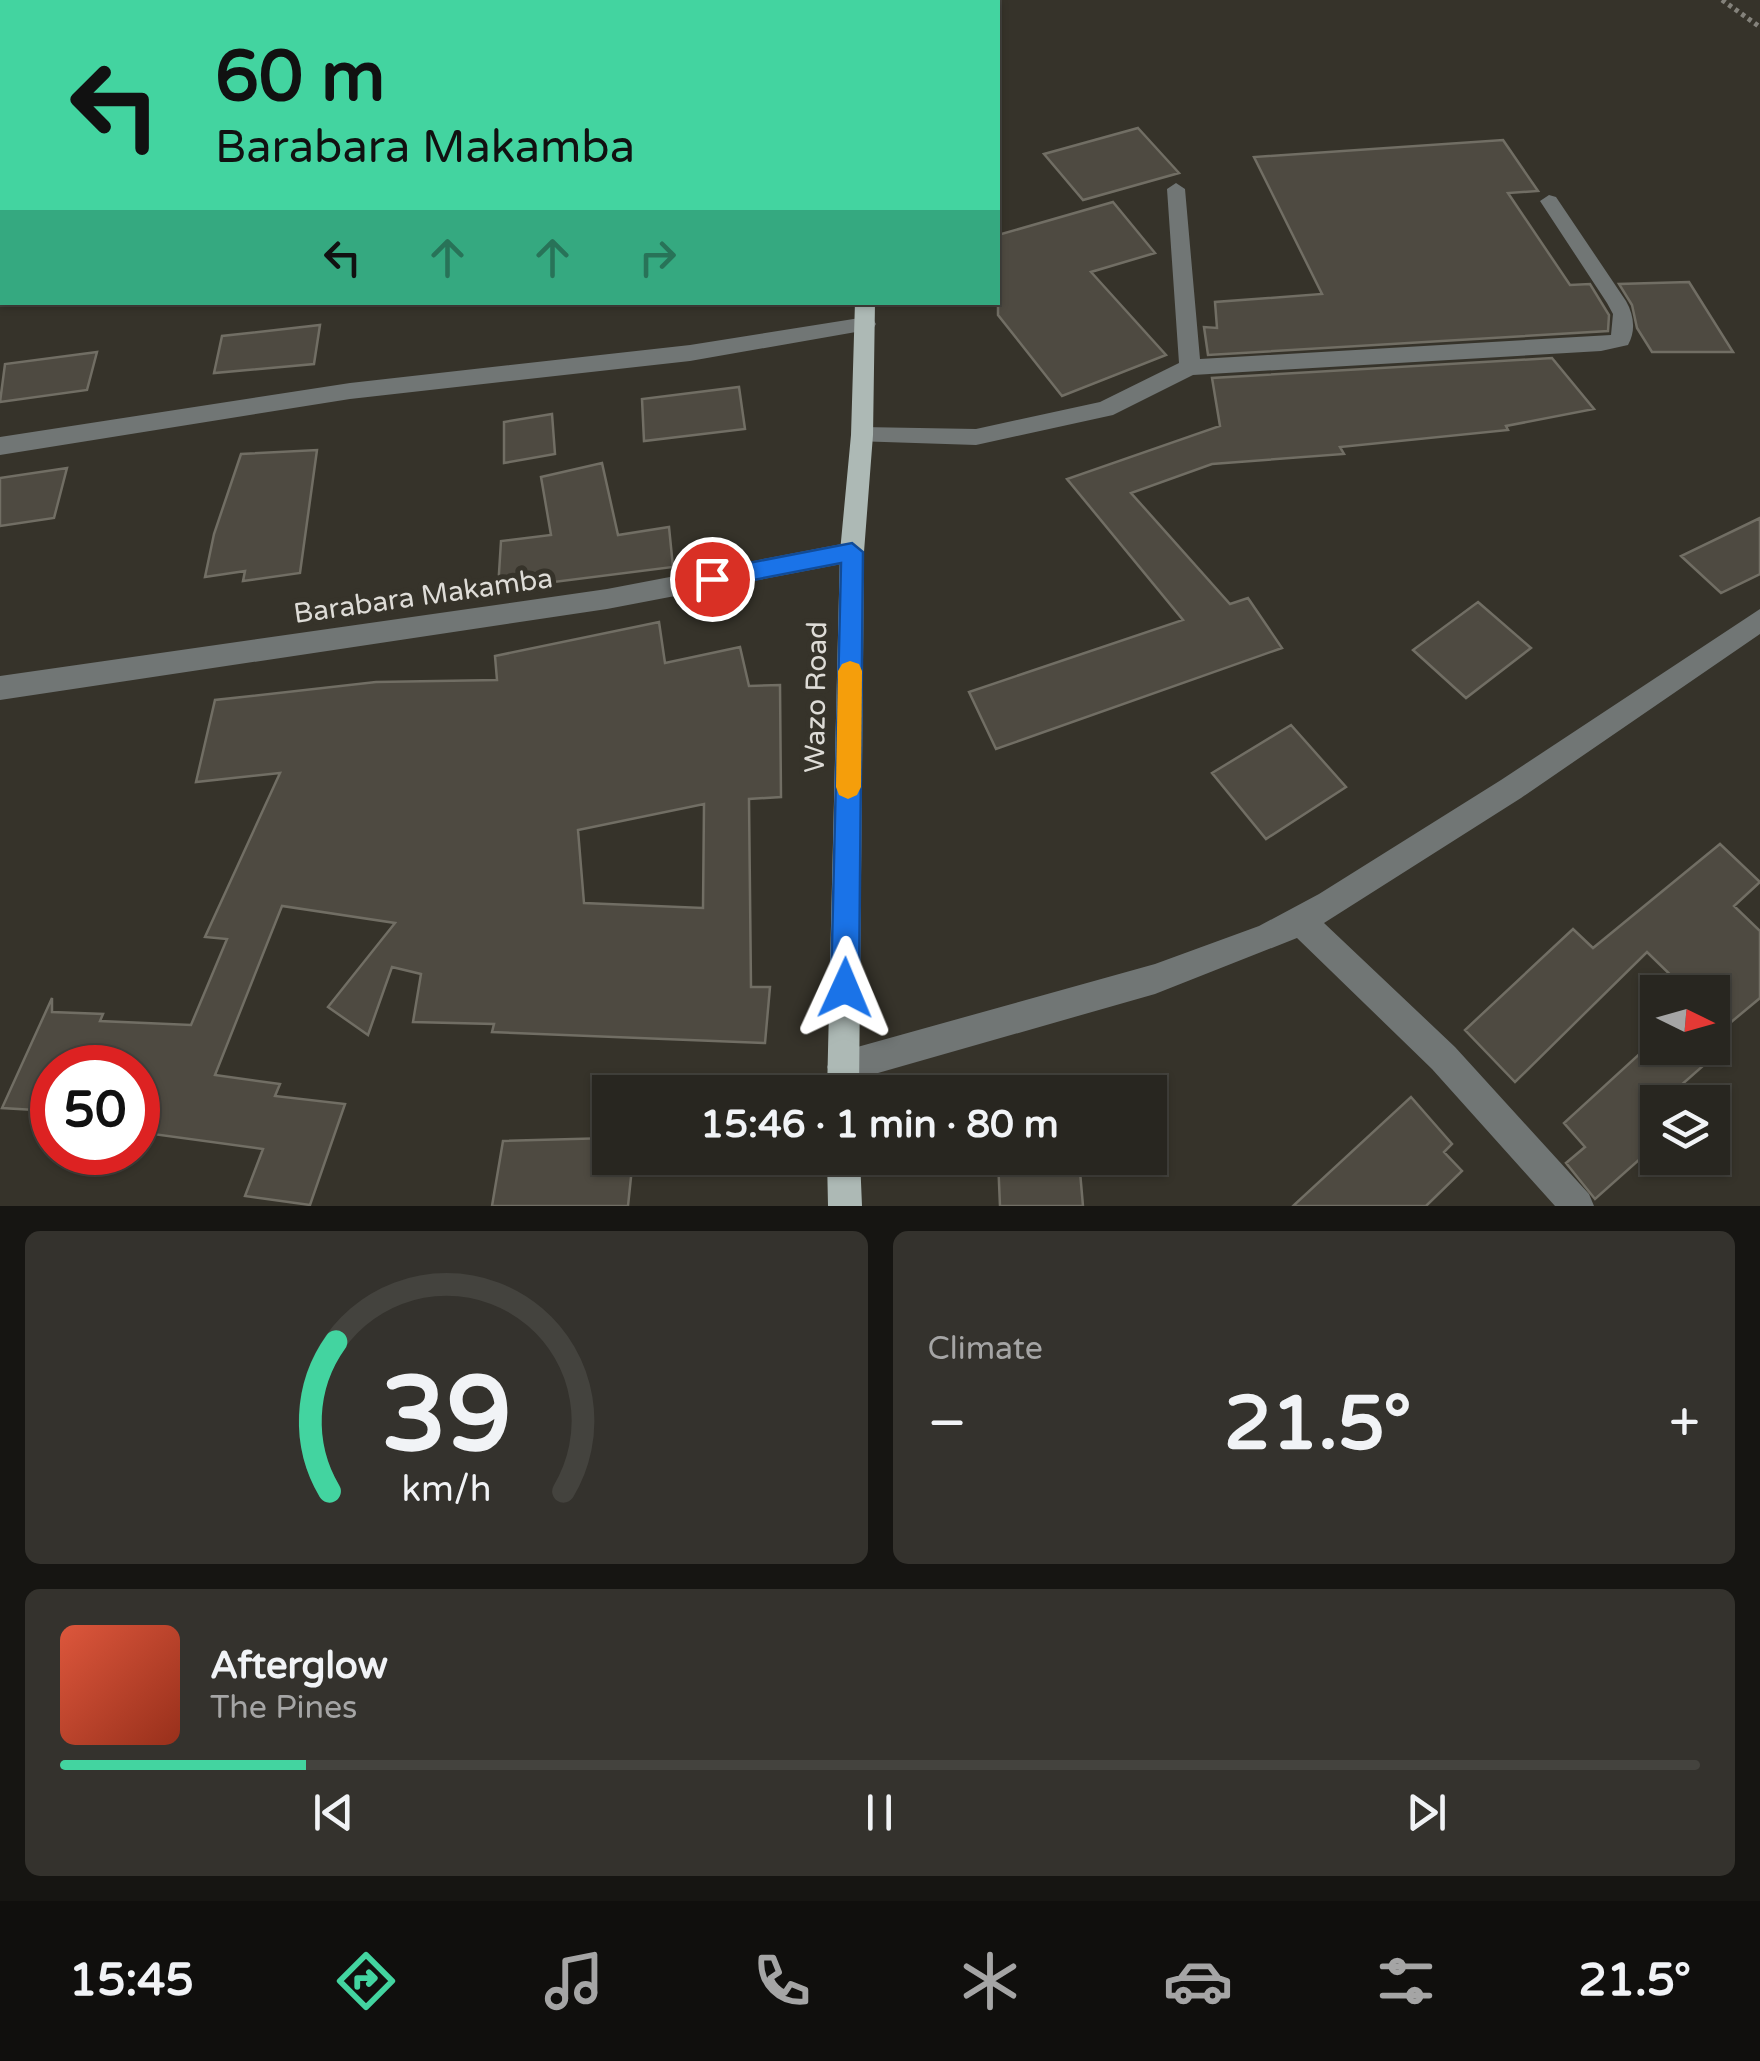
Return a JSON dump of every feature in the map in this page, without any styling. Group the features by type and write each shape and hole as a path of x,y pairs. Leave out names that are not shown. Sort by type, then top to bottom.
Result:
{"main road":[{"name":"Wazo Road","path":"843,1075 852,552 862,435 866,313"},
{"path":"844,1175 845,1206"}],"street":[{"path":"1176,189 1190,367"},
{"path":"862,435 976,436 1105,409 1190,367 1621,340 1623,314 1549,201"},
{"path":"0,446 350,391 690,353 866,313"},
{"name":"Barabara Makamba","path":"0,688 607,599 852,552"},
{"path":"858,1075 1155,979 1266,938 1511,789 1760,620"},
{"path":"1299,920 1387,999 1577,1206"}],"path":[{"path":"1722,0 1760,27"}],"building":[{"path":"1138,128 1179,173 1083,200 1044,154"},
{"path":"1503,140 1538,191 1508,193 1570,285 1590,284 1609,315 1608,331 1208,355 1204,327 1217,328 1215,302 1322,294 1254,157"},
{"path":"1113,202 1155,253 1091,272 1166,355 1062,396 998,315 1000,234"},
{"path":"1689,282 1733,352 1652,352 1637,328 1632,305 1619,284"},
{"path":"320,325 314,364 214,373 222,336"},
{"path":"97,352 87,390 0,402 5,364"},
{"path":"1552,358 1594,409 1506,426 1508,430 1340,447 1344,454 1212,464 1131,493 1230,604 1248,598 1282,648 996,749 969,692 1183,620 1067,479 1220,426 1212,378"},
{"path":"739,387 745,429 644,441 642,399"},
{"path":"552,414 555,454 504,463 504,422"},
{"path":"317,450 300,573 243,581 245,571 205,577 214,534 241,454"},
{"path":"602,463 618,535 669,527 673,567 498,589 501,541 551,535 541,477"},
{"path":"67,468 54,518 0,526 0,478"},
{"path":"1760,518 1760,574 1721,593 1681,556"},
{"path":"1478,602 1531,648 1466,698 1413,650"},
{"path":"659,622 665,663 740,647 749,686 780,685 781,797 749,799 751,987 770,987 765,1043 492,1032 494,1024 413,1022 421,974 392,967 368,1035 328,1007 395,923 282,906 215,1075 280,1084 275,1096 345,1104 310,1205 245,1196 263,1149 160,1135 160,1045 31,1045 52,998 52,1012 103,1014 100,1021 191,1025 227,939 205,937 280,773 196,782 215,700 376,682 497,680 495,656","holes":["704,804 703,908 584,903 578,830"]},
{"path":"1291,725 1346,787 1266,839 1212,773"},
{"path":"1720,844 1760,882 1734,906 1760,931 1760,998 1730,1023 1730,975 1671,975 1647,952 1515,1082 1465,1030 1573,929 1593,948"},
{"path":"30,1046 30,1110 2,1108"},
{"path":"1640,1053 1640,1065 1704,1065 1681,1085 1640,1085 1640,1159 1595,1199 1566,1163 1585,1147 1564,1123"},
{"path":"1411,1097 1452,1144 1444,1152 1462,1171 1426,1206 1293,1206"},
{"path":"592,1139 592,1175 631,1175 628,1206 492,1206 503,1141"},
{"path":"999,1175 1080,1175 1083,1206 1000,1206"}],"slow traffic":[{"path":"848,787 850,671"}],"route":[{"path":"712,579 852,552 845,988"}]}
